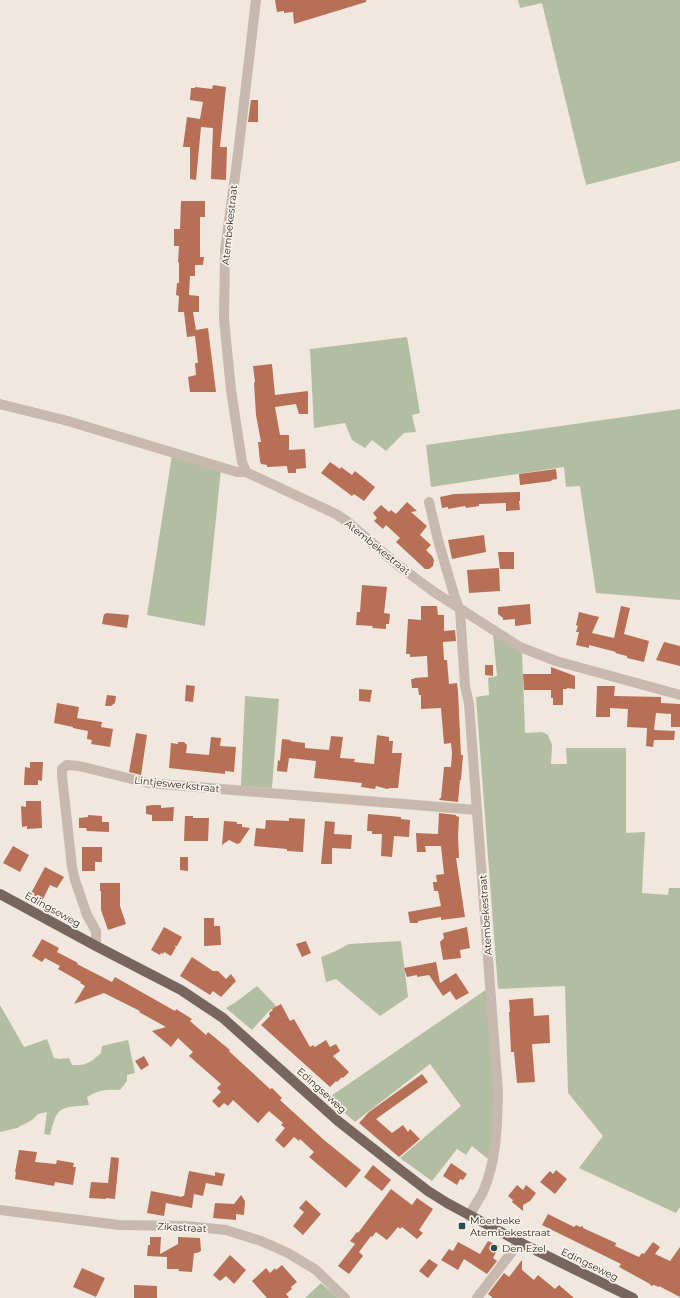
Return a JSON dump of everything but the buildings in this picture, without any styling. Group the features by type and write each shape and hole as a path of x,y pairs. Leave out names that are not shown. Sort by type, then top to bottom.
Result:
{"main road":[{"name":"Edingseweg","path":"0,894 181,990 223,1018 338,1121 428,1191 469,1216 518,1242 632,1298"}],"street":[{"name":"Atembekestraat","path":"246,472 242,462 226,347 224,280 225,250 256,0"},
{"name":"Atembekestraat","path":"0,404 68,421 236,472 246,472 336,514 348,522 399,566 434,592 520,647 556,661 680,695"},
{"name":"Atembekestraat","path":"429,502 438,540 460,610 465,686 469,704 498,1092 497,1134 491,1168 483,1192 469,1216"},
{"name":"Lintjeswerkstraat","path":"96,946 96,931 87,915 75,880 72,866 62,776 62,769 67,765 79,766 148,783 477,810"},
{"name":"Zikastraat","path":"0,1210 119,1225 186,1226 226,1230 261,1240 288,1253 316,1270 345,1298"},
{"path":"477,1298 518,1242"}],"green space":[{"path":"518,0 680,0 680,161 586,185 542,3 520,8"},
{"path":"407,337 420,413 412,415 416,432 404,433 386,451 372,440 365,448 352,440 345,423 314,428 310,349"},
{"path":"680,409 680,600 596,593 580,486 566,487 564,467 431,487 426,445"},
{"path":"172,455 221,469 205,626 147,615"},
{"path":"493,634 522,651 525,733 542,732 548,735 552,745 551,764 567,764 566,748 626,748 626,833 645,832 642,893 668,895 669,888 680,888 680,1207 676,1213 579,1168 603,1136 568,1093 565,986 498,989 476,697 489,695 488,678 497,676"},
{"path":"245,696 279,699 272,788 241,786"},
{"path":"401,941 408,997 380,1016 336,979 326,982 321,957 349,944"},
{"path":"257,986 277,1007 270,1010 252,1030 226,1008"},
{"path":"487,989 494,1101 494,1133 488,1159 472,1146 466,1155 457,1149 432,1181 400,1158 461,1106 430,1064 355,1122 328,1098"},
{"path":"0,1005 24,1047 47,1039 54,1058 69,1058 72,1065 77,1065 88,1063 94,1059 101,1053 102,1046 128,1040 135,1073 127,1075 127,1081 120,1090 99,1091 87,1097 89,1105 61,1110 55,1118 50,1135 44,1134 47,1112 38,1114 32,1120 17,1128 0,1132"},
{"path":"321,1283 338,1298 305,1298"}],"place":[{"name":"Moerbeke Atembekestraat","path":"462,1226"},
{"name":"Den Ezel","path":"494,1248"}]}
